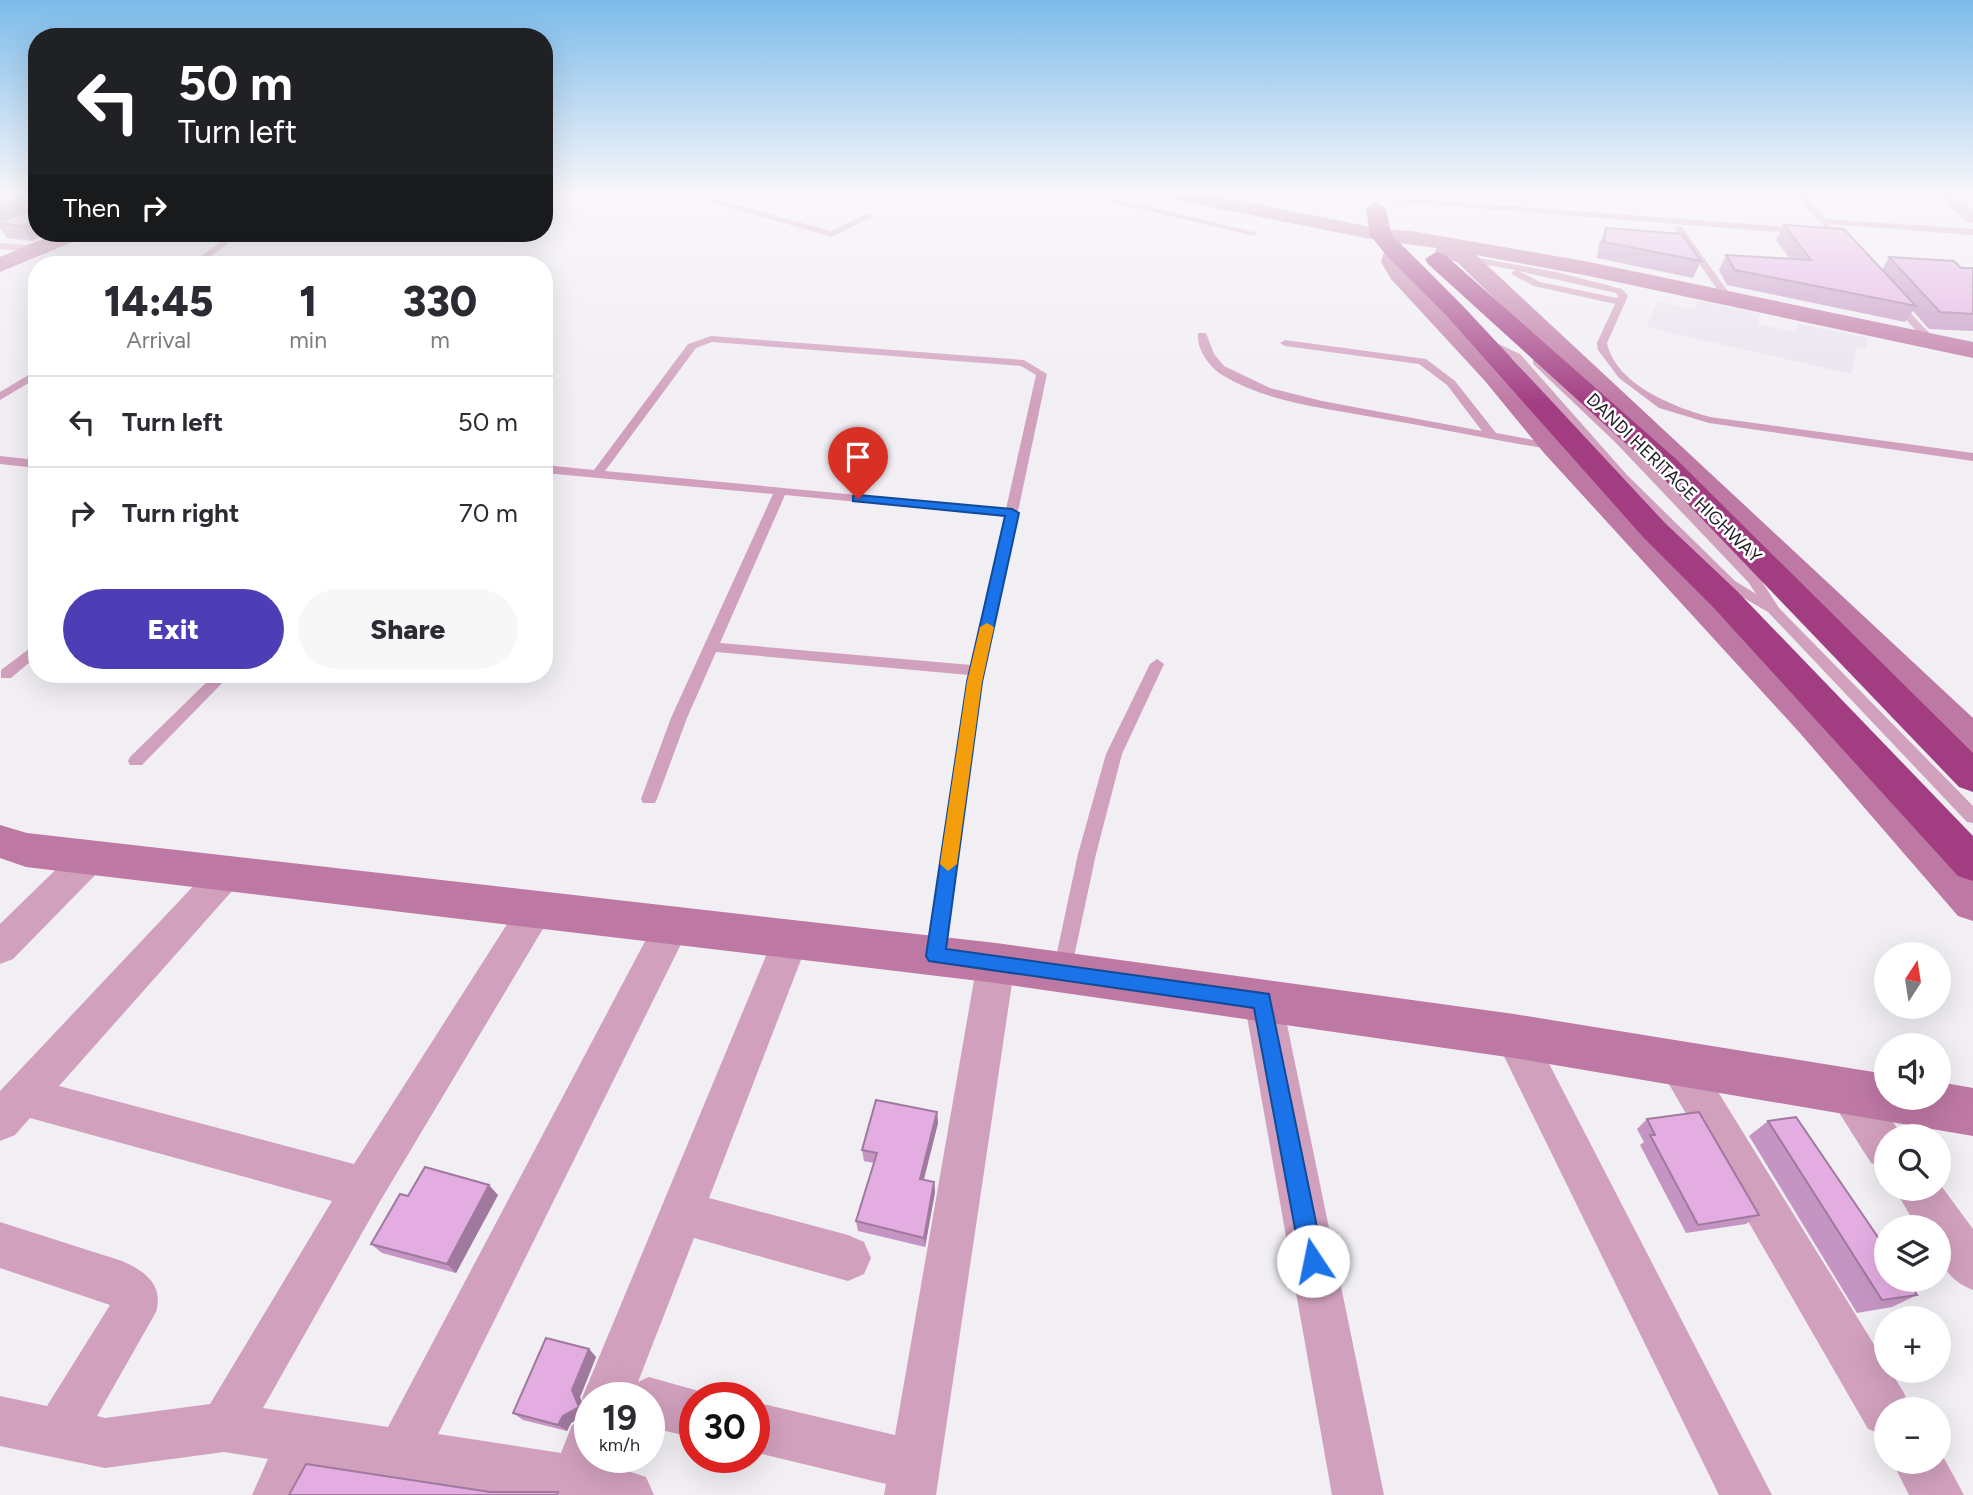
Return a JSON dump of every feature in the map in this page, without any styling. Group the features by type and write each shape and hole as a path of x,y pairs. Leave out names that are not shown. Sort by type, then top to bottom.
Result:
{"highway":[{"path":"1419,264 1568,449 1973,864"},
{"name":"DANDI HERITAGE HIGHWAY","path":"1456,264 1666,465 1973,778"}],"street":[{"path":"1393,264 1399,274 1494,375 1568,449 1973,903"},
{"path":"1565,264 1973,350"},
{"path":"1460,266 1643,423 1973,740"},
{"path":"0,841 26,850 538,907 1062,972 1514,1035 1680,1066 1973,1112"},
{"path":"0,948 92,856"},
{"path":"228,872 11,1108 364,1188"},
{"path":"224,1427 364,1188 538,907"},
{"path":"402,1452 673,924"},
{"path":"629,1382 683,1213 791,939"},
{"path":"770,1432 912,1480 996,963"},
{"path":"1263,1000 1358,1495"},
{"path":"1514,1035 1746,1495"},
{"path":"1680,1066 1878,1397"},
{"path":"1846,1092 1874,1131"},
{"path":"1925,1201 1973,1267"},
{"path":"683,1213 848,1258"},
{"path":"0,1245 122,1284 137,1298 133,1312 18,1430"},
{"path":"18,1430 105,1443 224,1427 402,1452 574,1462"},
{"path":"278,1495 303,1440"},
{"path":"597,1473 628,1495"},
{"path":"1925,1474 1938,1495"}],"lane":[{"path":"1703,264 1729,300"},
{"path":"1973,457 1709,420 1673,410 1654,402 1608,361 1602,351 1602,343 1621,302 1537,284 1524,279 1509,266 1460,266 1451,280 1619,440 1754,580 1774,611 1973,817"},
{"path":"1888,293 1932,342"},
{"path":"1202,335 1206,352 1214,363 1231,375 1257,387 1307,401 1568,449"},
{"path":"596,475 692,346 700,341 724,340 1024,363 1042,373 977,671 935,956"},
{"path":"1481,340 1516,356 1623,478 1730,584 1774,611"},
{"path":"1284,343 1422,361 1451,383 1492,436"},
{"path":"0,397 28,379"},
{"path":"0,460 28,463"},
{"path":"553,470 1012,513"},
{"path":"649,799 679,718 780,492"},
{"path":"711,647 977,671"},
{"path":"6,674 28,656"},
{"path":"1062,972 1087,853 1114,754 1157,664"},
{"path":"136,761 215,683"}],"shaded area":[{"path":"1697,300 1760,314 1758,324 1796,332 1799,324 1868,338 1866,349 1856,347 1851,374 1646,327 1658,302 1694,309"}],"building":[{"path":"1731,264 1877,264 1916,306 1735,270"},
{"path":"1895,264 1957,264 1961,268 1973,268 1973,314 1940,312"},
{"path":"876,1100 937,1112 920,1179 934,1182 924,1238 856,1221 877,1153 862,1150"},
{"path":"1699,1112 1759,1215 1698,1225 1650,1135 1655,1135 1647,1119"},
{"path":"1796,1117 1874,1231 1874,1287 1768,1121"},
{"path":"425,1167 489,1185 447,1264 371,1244 400,1194 408,1196"},
{"path":"1877,1292 1915,1292 1917,1295 1882,1300"},
{"path":"546,1338 589,1349 572,1390 574,1410 563,1416 558,1425 513,1413"},
{"path":"306,1464 490,1492 558,1492 557,1495 289,1495"}],"slow traffic":[{"path":"948,864 975,682 987,627"}],"route":[{"path":"858,499 1012,513 975,682 935,956 1263,1000 1313,1261"}]}
